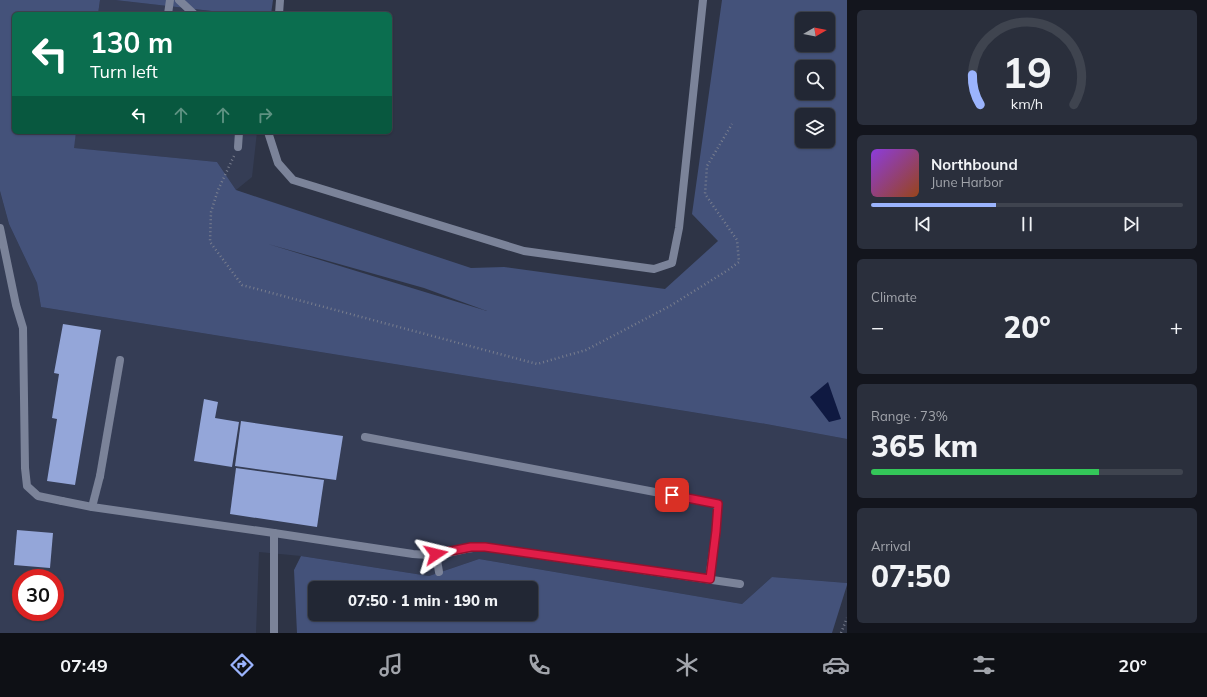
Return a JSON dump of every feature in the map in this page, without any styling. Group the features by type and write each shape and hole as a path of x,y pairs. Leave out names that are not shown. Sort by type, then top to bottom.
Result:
{"street":[{"path":"168,12 170,0"},
{"path":"179,0 192,12"},
{"path":"279,12 280,0"},
{"path":"269,134 278,163 293,180 524,251 654,269 672,263 679,228 703,0"},
{"path":"238,147 239,134"},
{"path":"0,228 16,305 23,328 25,468 27,486 38,496 92,507 274,532 413,554 428,555 471,547 485,547 740,584"},
{"path":"92,507 100,476 120,360"},
{"path":"365,436 718,504 710,579"},
{"path":"274,532 274,633"},
{"path":"436,554 439,572"}],"path":[{"path":"238,147 218,190 211,212 210,242 242,285 536,364 586,350 670,306 739,262 737,240 705,194 707,166 732,124"},
{"path":"841,633 847,618"}],"shaded area":[{"path":"0,0 100,0 98,12 12,12 12,134 76,134 74,148 217,162 236,190 471,268 504,267 665,289 718,241 692,214 722,0 847,0 847,439 766,424 41,307 37,283 9,224 0,191","holes":["268,244 424,288 487,311"]},
{"path":"100,0 115,0 220,12 98,12"},
{"path":"115,0 273,0 271,12 220,12"},
{"path":"76,134 257,134 252,177 236,190 217,162 73,148"},
{"path":"0,191 9,224 37,283 41,307 766,424 847,439 847,583 772,577 742,604 479,559 429,576 301,556 259,552 256,633 0,633"},
{"path":"828,382 841,419 829,422 810,397"},
{"path":"301,556 429,576 479,559 742,604 772,577 847,583 832,633 297,633 294,570"}],"building":[{"path":"63,324 101,330 75,485 47,481 57,419 52,418 59,374 54,373"},
{"path":"204,399 218,402 215,418 239,422 232,467 194,461"},
{"path":"241,421 343,436 336,480 235,466"},
{"path":"236,468 324,480 317,527 230,514"},
{"path":"17,530 53,533 50,568 14,565"}],"route":[{"path":"436,554 471,547 485,547 710,579 718,504 672,495"}]}
